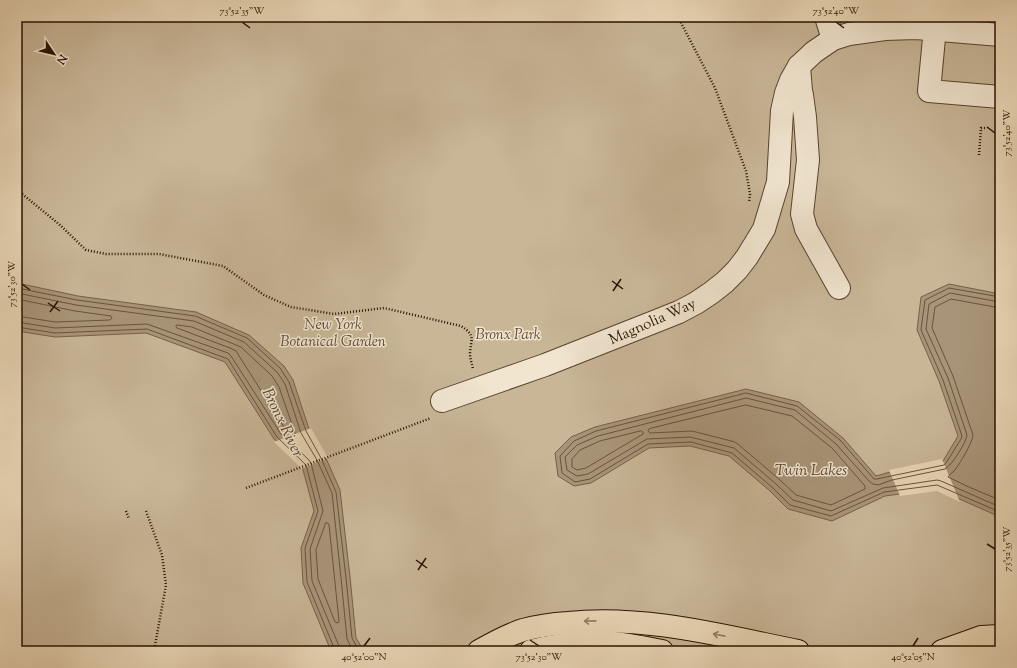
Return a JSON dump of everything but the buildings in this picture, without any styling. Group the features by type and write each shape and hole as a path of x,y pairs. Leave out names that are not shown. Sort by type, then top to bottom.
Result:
{"main road":[{"path":"479,651 509,635 523,630 540,626 586,621 637,623 690,629 798,651"},
{"path":"943,651 981,637 1000,636"},
{"path":"531,651 576,643 613,643 662,651"},
{"path":"943,651 982,647 990,647 1000,650"}],"lane":[{"path":"826,17 833,39"},
{"path":"936,23 929,91 1000,97"},
{"name":"Magnolia Way","path":"439,409 482,387 545,365 679,312 711,293 737,270 747,257 764,229 778,182 782,112 786,93 791,80 799,66 814,52 833,39 849,34 916,28 936,23 998,29"},
{"path":"799,66 808,160 802,214 806,229 839,288"}],"path":[{"path":"678,17 715,88 746,171 750,194 749,202"},
{"path":"979,155 981,128 987,128"},
{"path":"17,191 60,225 86,250 106,254 159,254 223,266 264,295 291,307 334,314 384,308 461,326 471,334 471,364 474,374 482,387"},
{"path":"246,488 439,409"},
{"path":"126,511 129,519"},
{"path":"146,512 162,555 166,585 154,651"}],"green space":[{"name":"New York Botanical Garden","path":"17,17 1000,17 1000,651 17,651"}],"water":[{"name":"Bronx River","path":"17,283 78,296 196,312 249,335 284,366 293,380 309,429 325,456 340,490 356,638 364,651 331,651 303,583 301,548 314,511 302,466 274,439 225,362 146,333 55,337 17,331"},
{"name":"Twin Lakes","path":"949,284 1000,294 1000,517 937,489 885,496 832,521 788,509 770,491 729,456 690,446 649,448 591,483 574,486 558,476 555,453 571,437 595,427 746,389 799,402 843,438 876,476 943,461 958,436 939,381 917,330 921,297"}],"pier":[{"path":"311,428 328,458 301,469 274,442"},
{"path":"942,459 960,502 937,491 900,496 889,470"}],"park label":[{"name":"Bronx Park","path":"508,334"}]}
